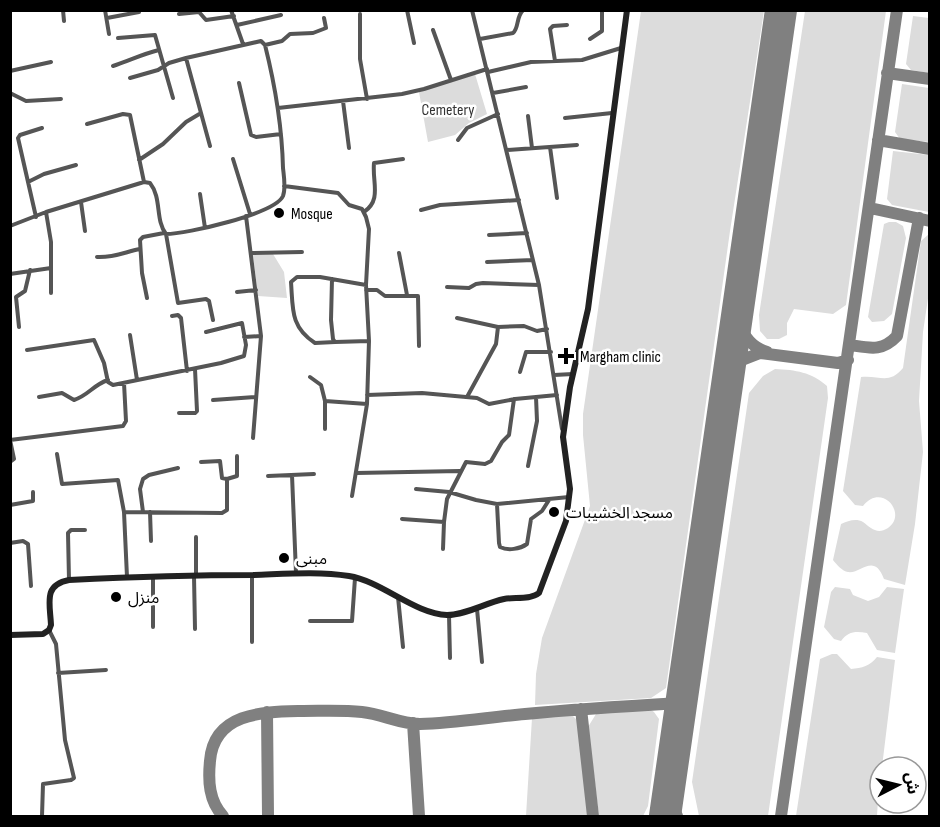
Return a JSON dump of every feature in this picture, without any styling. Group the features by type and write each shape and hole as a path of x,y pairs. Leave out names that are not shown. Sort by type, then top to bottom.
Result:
{"main road":[{"path":"10,635 43,633 49,630 51,590 55,585 69,580 195,575 335,575 355,577 431,611 449,615 505,599 532,597 539,593 566,521 570,497 563,437 573,374 588,309 627,10"}],"street":[{"path":"63,10 64,21"},
{"path":"105,10 109,34"},
{"path":"231,10 243,44"},
{"path":"407,10 414,43"},
{"path":"472,10 539,285 563,437"},
{"path":"480,39 513,33 523,10"},
{"path":"590,39 602,31 602,10"},
{"path":"106,18 139,12"},
{"path":"179,14 199,12 206,21 234,16"},
{"path":"360,14 360,59 368,99"},
{"path":"237,25 281,15"},
{"path":"266,45 282,41 290,34 325,30 324,18"},
{"path":"555,61 550,29 553,26 567,25"},
{"path":"433,30 451,80"},
{"path":"118,38 154,35 173,98"},
{"path":"130,78 186,58 261,41 266,45 278,108 284,186 283,195 277,204 186,233 165,233 143,237 140,249 147,298"},
{"path":"278,108 368,99 424,89 451,80 531,62 582,60 621,48"},
{"path":"113,66 135,59 142,54 159,50"},
{"path":"186,58 210,146"},
{"path":"10,71 51,62"},
{"path":"239,82 250,135 256,137 280,134"},
{"path":"493,93 526,87"},
{"path":"10,93 26,101 61,99"},
{"path":"343,101 349,148"},
{"path":"139,160 164,144 186,122 201,113"},
{"path":"565,117 612,113"},
{"path":"87,124 123,114 130,115 144,182"},
{"path":"458,140 470,126 498,114"},
{"path":"528,116 532,148"},
{"path":"36,217 18,138 20,135 42,128"},
{"path":"507,150 577,145"},
{"path":"550,147 557,198"},
{"path":"233,159 248,215 261,336 253,438"},
{"path":"364,212 374,200 374,163 403,159"},
{"path":"28,182 44,174 76,165"},
{"path":"10,226 46,212 144,182 150,183 154,188 165,233 178,303 207,299 213,320"},
{"path":"284,186 334,192 342,196 349,205 364,212 369,229 366,287 369,341 367,404 352,496"},
{"path":"200,194 205,228"},
{"path":"421,210 440,205 519,200"},
{"path":"81,202 85,231"},
{"path":"46,212 51,242 51,293"},
{"path":"489,235 527,233"},
{"path":"97,257 110,258 120,252 140,249"},
{"path":"251,253 302,252"},
{"path":"399,253 407,295"},
{"path":"487,262 533,260"},
{"path":"10,274 51,268"},
{"path":"18,327 16,297 25,291 30,270"},
{"path":"369,341 315,343 298,328 293,312 291,282 297,277 332,279 377,290 385,296 416,295 418,298 419,346"},
{"path":"332,279 331,320 335,342"},
{"path":"447,287 471,288 483,283 539,285"},
{"path":"237,292 256,290"},
{"path":"172,316 178,315 181,318 188,371"},
{"path":"457,318 498,327 524,326 537,331 547,329"},
{"path":"27,351 94,340 100,360 104,363 108,380 113,385 188,371 242,357 246,350 242,323 206,332"},
{"path":"467,397 496,344 498,327"},
{"path":"130,335 137,380"},
{"path":"244,337 261,336"},
{"path":"520,372 526,352 551,352"},
{"path":"179,413 197,411 195,369"},
{"path":"554,375 573,374"},
{"path":"310,377 321,385 325,401 325,429"},
{"path":"39,397 62,393 74,400 87,396 96,385 108,380"},
{"path":"10,462 14,459 10,440 123,426 126,421 123,383"},
{"path":"367,395 422,393 481,399 488,404 557,395"},
{"path":"528,466 537,421 536,397"},
{"path":"213,400 255,398"},
{"path":"443,549 444,522 449,492 466,462 485,464 491,461 509,435 514,399"},
{"path":"325,401 367,404"},
{"path":"57,454 62,484 118,480 124,512 128,578"},
{"path":"201,462 219,460 222,478 227,479 237,476 237,456"},
{"path":"143,512 140,489 142,479 178,468"},
{"path":"356,473 460,471"},
{"path":"268,476 314,474"},
{"path":"292,475 296,574"},
{"path":"124,512 222,513 227,508 227,479"},
{"path":"416,489 449,492 498,504 570,497"},
{"path":"10,505 33,501 33,492"},
{"path":"498,504 499,543 500,547 507,550 527,544 531,519 542,511 549,500"},
{"path":"150,512 151,541"},
{"path":"402,519 444,522"},
{"path":"69,580 68,533 71,530 84,530"},
{"path":"195,629 196,537"},
{"path":"10,543 23,541 28,544 31,586"},
{"path":"252,575 252,642"},
{"path":"153,577 153,627"},
{"path":"310,621 352,621 355,577"},
{"path":"398,596 403,647"},
{"path":"477,608 482,662"},
{"path":"449,615 450,658"},
{"path":"42,816 42,784 74,778 65,740 55,639 49,630"},
{"path":"58,673 106,670"}],"green space":[{"path":"641,11 764,11 730,231 666,688 651,698 535,705 536,674 542,638 590,506 583,414"},
{"path":"805,11 886,11 846,305 833,314 794,309 787,323 787,335 779,339 767,339 760,331 759,315"},
{"path":"913,16 929,18 929,73 911,70 906,64"},
{"name":"Cemetery","path":"475,74 487,114 469,123 455,135 428,142 419,92"},
{"path":"902,84 929,88 929,142 900,139 895,132"},
{"path":"893,151 929,155 929,212 892,205 887,199"},
{"path":"896,222 903,226 906,238 892,314 884,321 872,322 868,317 884,224"},
{"path":"929,234 930,285 923,332 919,401 923,452 905,585 884,579 880,571 872,565 848,572 833,560 841,524 858,520 874,530 881,531 893,522 894,509 885,499 878,497 870,499 863,506 855,505 843,491 861,377 889,378 903,368 921,241"},
{"path":"273,254 284,272 287,298 258,296 253,255"},
{"path":"775,369 796,371 815,378 827,386 828,398 768,816 699,816 692,782 749,393 763,376"},
{"path":"835,587 850,589 853,595 868,601 879,597 887,587 904,589 895,653 877,650 867,633 852,632 841,641 834,639 824,627 831,592"},
{"path":"837,654 851,669 866,666 877,657 895,660 883,755 868,755 868,815 877,816 796,816 820,659"},
{"path":"648,708 659,719 648,806 643,816 599,816 588,727 596,714 602,712"},
{"path":"572,715 579,722 591,816 526,816 532,718"}],"taxiway":[{"path":"781,816 897,10"},
{"path":"887,73 930,79"},
{"path":"878,140 930,149"},
{"path":"870,208 930,221"},
{"path":"850,345 881,347 897,336 919,218"},
{"path":"737,313 746,337 755,346 767,352"},
{"path":"727,382 742,360 760,353 838,363 848,360"},
{"path":"223,816 212,797 209,776 214,745 221,732 231,723 258,714 289,711 355,711 420,724 680,703"},
{"path":"581,709 593,816"},
{"path":"267,712 268,816"},
{"path":"413,723 419,816"},
{"path":"668,796 677,816"}],"runway":[{"path":"665,816 781,10"}],"place":[{"name":"Mosque","path":"279,213"},
{"name":"Margham clinic","path":"566,356"},
{"name":"مسجد الخشيبات","path":"554,512"},
{"name":"مبنى","path":"284,558"},
{"name":"منزل","path":"116,597"}]}
